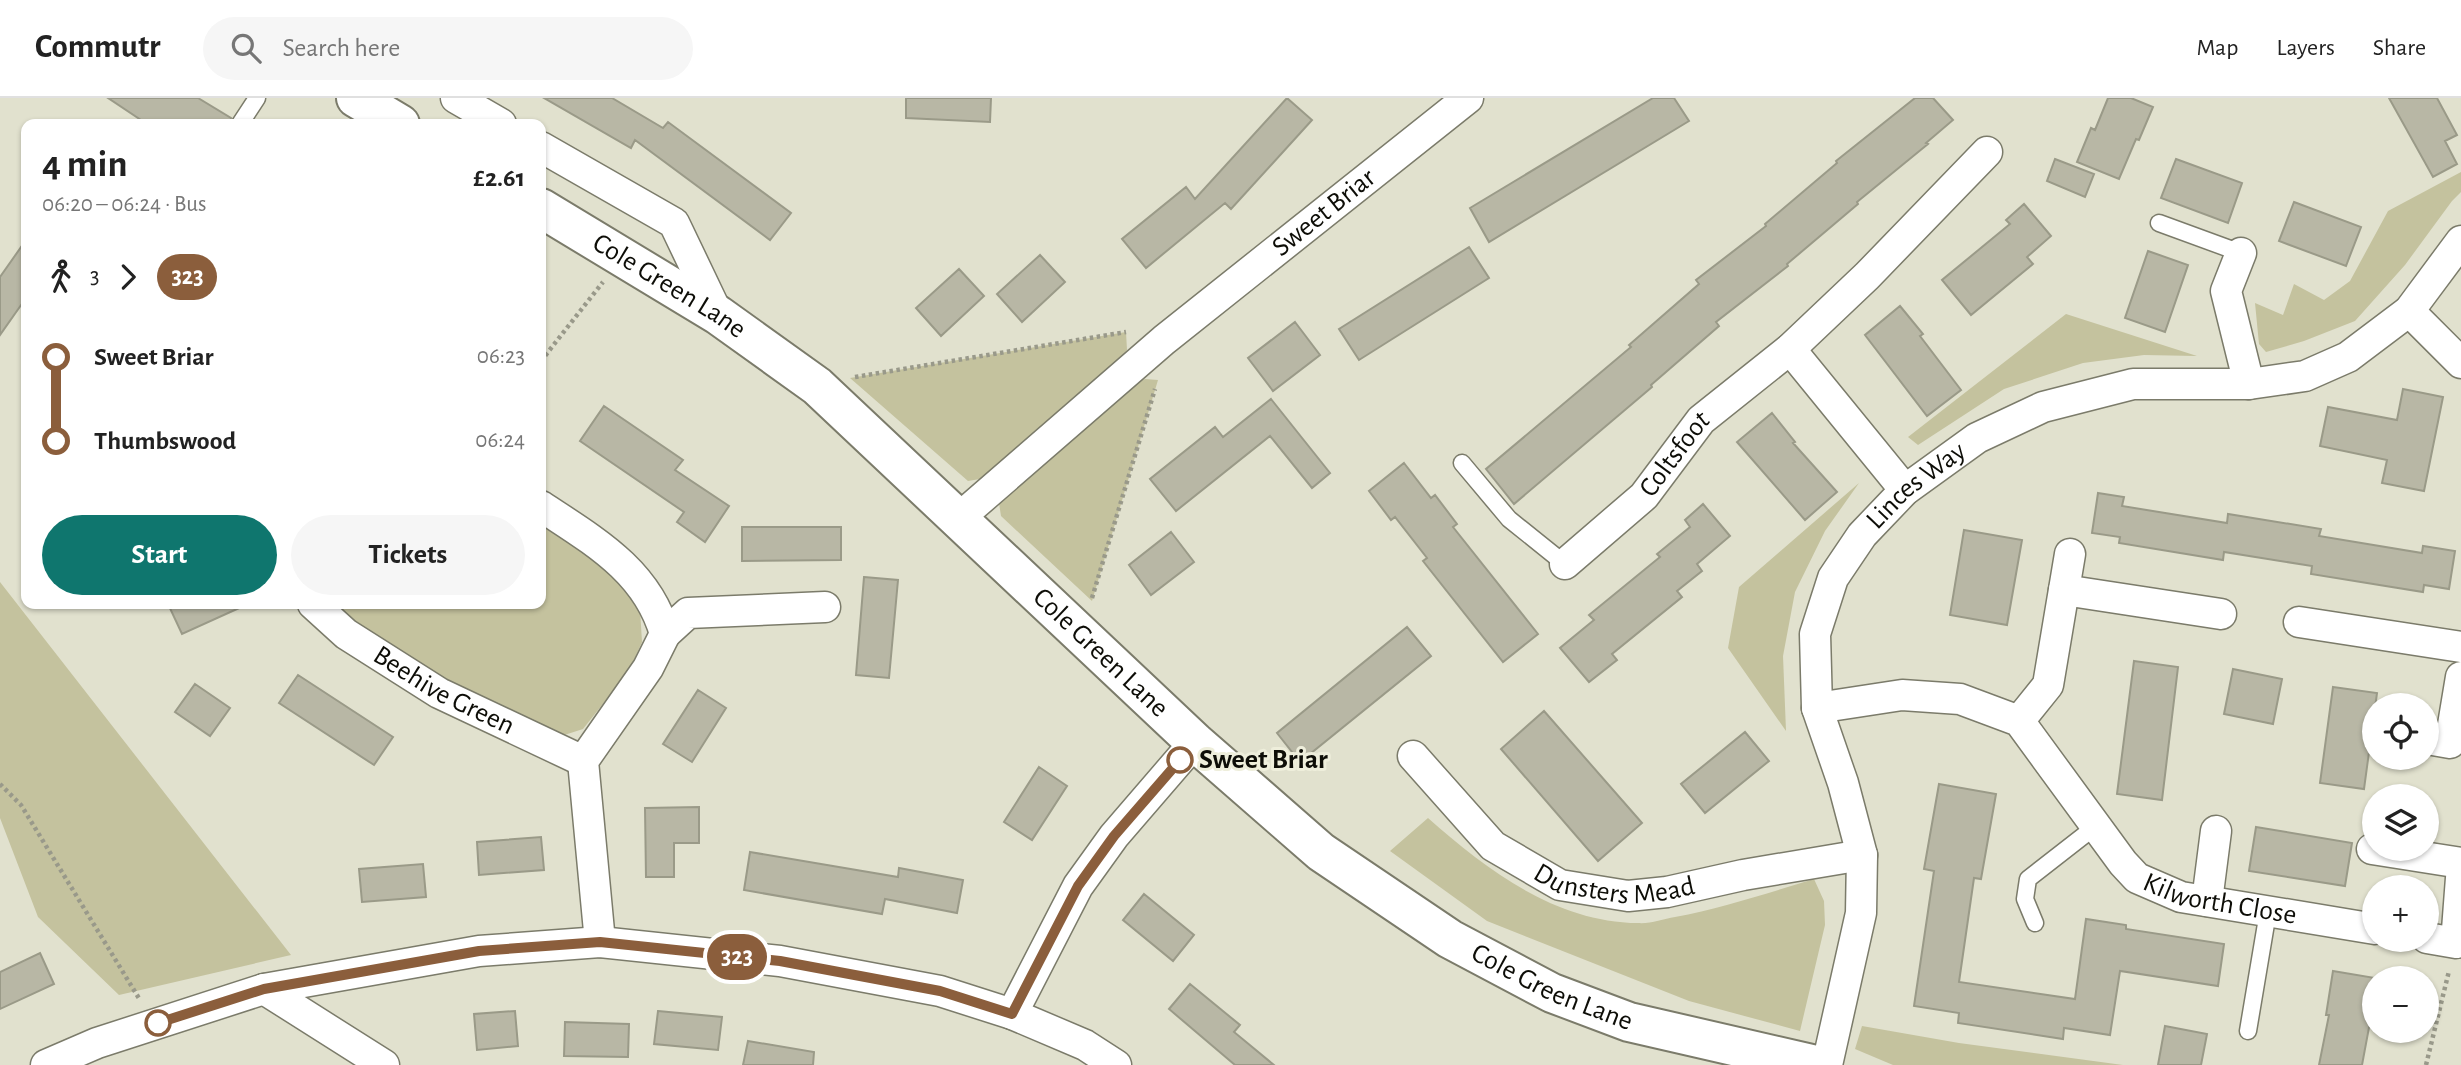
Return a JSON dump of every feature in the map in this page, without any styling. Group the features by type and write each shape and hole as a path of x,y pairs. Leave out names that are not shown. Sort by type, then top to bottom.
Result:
{"street":[{"path":"368,98 394,119"},
{"path":"456,98 492,119"},
{"name":"Sweet Briar","path":"959,518 1148,353 1468,98"},
{"path":"546,150 674,223 718,315"},
{"name":"Coltsfoot","path":"1565,564 1644,496 1701,420 1790,349 1867,276 1987,152"},
{"name":"Cole Green Lane","path":"546,211 718,315 817,386 1195,742 1321,852 1450,939 1552,993 1629,1022 1816,1065"},
{"name":"Linces Way","path":"1827,1065 1861,913 1862,855 1843,783 1817,708 1815,634 1833,578 1862,536 1905,490 1977,438 2043,407 2133,384 2249,384 2305,376 2348,356 2409,311 2461,241"},
{"path":"2241,253 2226,291 2249,384"},
{"path":"2409,311 2461,363"},
{"path":"1790,349 1905,490"},
{"path":"546,509 602,546 626,568 659,613 665,634"},
{"path":"1817,708 1902,695 1937,697 1960,699 2019,721 2048,685 2070,555"},
{"path":"2064,590 2221,614"},
{"path":"600,942 583,761 648,668 665,634 688,612 825,607"},
{"name":"Beehive Green","path":"318,609 346,635 439,693 583,761"},
{"path":"2299,622 2461,647"},
{"path":"2446,742 2461,679"},
{"name":"Kilworth Close","path":"2019,721 2137,878 2181,897 2362,927"},
{"path":"1012,1014 1078,886 1114,836 1195,742"},
{"name":"Dunsters Mead","path":"1413,756 1493,846 1560,885 1628,896 1654,894 1862,855"},
{"path":"2207,901 2216,831"},
{"path":"2439,860 2461,863"},
{"path":"2441,940 2461,878"},
{"path":"46,1065 97,1043 264,989 479,951 600,942 780,961 940,991 1012,1014 1085,1045 1116,1065"},
{"path":"264,989 384,1065"}],"lane":[{"path":"243,119 257,98"},
{"path":"2159,223 2241,253"},
{"path":"1462,463 1509,519 1565,564"},
{"path":"2035,923 2025,899 2028,879 2096,826"},
{"path":"2248,1031 2268,912"}],"path":[{"path":"546,355 623,256"},
{"path":"817,386 850,378 1126,332 1161,367 1092,601 1071,625"},
{"path":"0,784 21,805 154,1024"},
{"path":"2426,1065 2441,940"}],"shaded area":[{"path":"2461,172 2461,192 2405,265 2355,321 2304,341 2266,352 2259,344 2255,303 2283,315 2294,284 2324,300 2350,281 2388,211"},
{"path":"2066,314 2197,356 2144,355 2083,363 2004,389 1918,445 1908,437"},
{"path":"1126,332 1127,350 1117,362 986,478 968,481 850,378"},
{"path":"1145,379 1158,380 1092,601 1001,516 999,503 1015,484 1134,384"},
{"path":"1859,483 1825,531 1795,592 1783,656 1786,731 1728,648 1739,587"},
{"path":"546,520 597,554 640,609 642,642 629,671 583,729 555,738 437,678 355,625 336,609 546,609"},
{"path":"0,582 291,955 119,995 38,917 0,818"},
{"path":"1428,818 1498,874 1524,890 1578,913 1608,920 1652,922 1728,905 1814,879 1824,901 1825,925 1800,1031 1689,1001 1487,921 1390,851"},
{"path":"1862,1026 1959,1043 2123,1065 1893,1065 1855,1049"}],"building":[{"path":"108,98 198,98 231,118 231,119 140,119"},
{"path":"544,98 612,98 663,128 668,122 791,213 770,240 635,140 631,148"},
{"path":"906,98 991,98 990,122 906,118"},
{"path":"1287,98 1312,120 1231,209 1225,203 1146,268 1122,239 1186,187 1195,199"},
{"path":"1653,98 1674,98 1689,121 1489,242 1470,208"},
{"path":"1915,98 1933,98 1953,120 1857,202 1858,204 1787,264 1788,266 1716,322 1719,326 1651,385 1652,387 1514,504 1486,469 1631,347 1629,345 1699,284 1696,280 1766,226 1765,224 1837,163 1836,161"},
{"path":"2108,98 2131,98 2153,107 2119,179 2077,162 2091,128 2095,130"},
{"path":"2389,98 2437,98 2457,135 2445,141 2457,164 2433,177"},
{"path":"2055,159 2094,174 2085,197 2047,181"},
{"path":"2176,159 2242,183 2228,223 2161,198"},
{"path":"2294,202 2361,227 2346,266 2279,241"},
{"path":"2024,204 2051,236 2027,257 2033,264 1971,315 1942,280 2010,224 2006,220"},
{"path":"21,247 21,305 0,335 0,277"},
{"path":"1469,247 1489,278 1359,360 1339,329"},
{"path":"2148,251 2188,265 2165,332 2125,318"},
{"path":"1040,255 1065,282 1022,322 997,294"},
{"path":"959,269 984,296 941,336 916,308"},
{"path":"1900,306 1923,334 1920,336 1961,390 1927,416 1865,335"},
{"path":"1295,322 1320,355 1273,391 1248,358"},
{"path":"2403,389 2443,397 2424,491 2382,483 2387,460 2320,446 2328,407 2397,420"},
{"path":"1271,399 1330,473 1312,488 1270,436 1176,511 1150,479 1215,427 1223,437"},
{"path":"604,406 683,460 675,470 729,506 705,542 677,522 684,512 580,441"},
{"path":"1772,413 1795,442 1793,443 1837,492 1805,520 1737,442"},
{"path":"1404,463 1431,498 1435,495 1457,524 1453,527 1538,634 1503,662 1423,561 1427,558 1395,517 1391,520 1369,491"},
{"path":"2098,493 2124,497 2122,506 2227,523 2228,514 2321,529 2319,536 2422,553 2423,546 2455,551 2449,589 2424,585 2423,592 2311,574 2312,566 2224,552 2223,560 2119,543 2120,537 2092,533"},
{"path":"1703,504 1730,536 1697,564 1702,571 1677,591 1682,597 1612,654 1617,660 1589,682 1560,648 1594,620 1589,615 1660,557 1657,554 1690,527 1685,520"},
{"path":"742,527 841,527 841,560 742,561"},
{"path":"1964,530 2022,540 2007,625 1950,615"},
{"path":"1171,532 1194,562 1151,595 1129,565"},
{"path":"864,577 898,580 889,678 856,675"},
{"path":"170,609 237,609 182,634"},
{"path":"1407,627 1431,656 1300,762 1277,733"},
{"path":"2134,661 2178,667 2162,800 2117,794"},
{"path":"2233,669 2282,679 2273,724 2224,714"},
{"path":"298,675 393,737 374,765 279,703"},
{"path":"195,684 230,708 210,736 175,712"},
{"path":"2333,687 2377,693 2362,693 2362,770 2367,770 2362,789 2320,783"},
{"path":"698,690 726,708 692,762 663,744"},
{"path":"1544,711 1642,823 1598,861 1501,749"},
{"path":"1745,732 1769,761 1705,813 1681,784"},
{"path":"1039,767 1067,786 1032,840 1004,822"},
{"path":"1939,784 1996,794 1981,879 1974,878 1959,982 2075,999 2086,919 2126,925 2126,929 2224,944 2218,986 2120,971 2110,1035 2064,1028 2063,1039 1958,1023 1959,1013 1914,1006 1934,871 1924,869"},
{"path":"699,807 699,843 674,843 674,877 646,877 645,808"},
{"path":"2256,827 2352,843 2345,886 2249,871"},
{"path":"541,837 544,870 479,875 477,842"},
{"path":"750,852 898,877 899,868 963,880 957,913 885,899 882,914 744,890"},
{"path":"423,864 426,897 362,902 359,869"},
{"path":"1144,894 1194,935 1173,961 1123,920"},
{"path":"40,953 54,984 0,1009 0,972"},
{"path":"2333,971 2362,976 2362,1043 2366,1043 2362,1065 2319,1065 2329,1015 2326,1015"},
{"path":"1190,984 1240,1025 1234,1032 1274,1065 1235,1065 1169,1009"},
{"path":"515,1011 518,1046 477,1050 474,1014"},
{"path":"658,1011 722,1017 718,1050 654,1044"},
{"path":"565,1022 629,1024 628,1057 564,1056"},
{"path":"2165,1026 2207,1034 2201,1065 2158,1065"},
{"path":"748,1041 814,1052 813,1065 743,1065"}],"bus line":[{"name":"323","path":"158,1023 264,989 479,951 600,942 780,961 940,991 1012,1014 1078,886 1114,836 1180,760"}],"place":[{"name":"Sweet Briar","path":"1180,760"}]}
